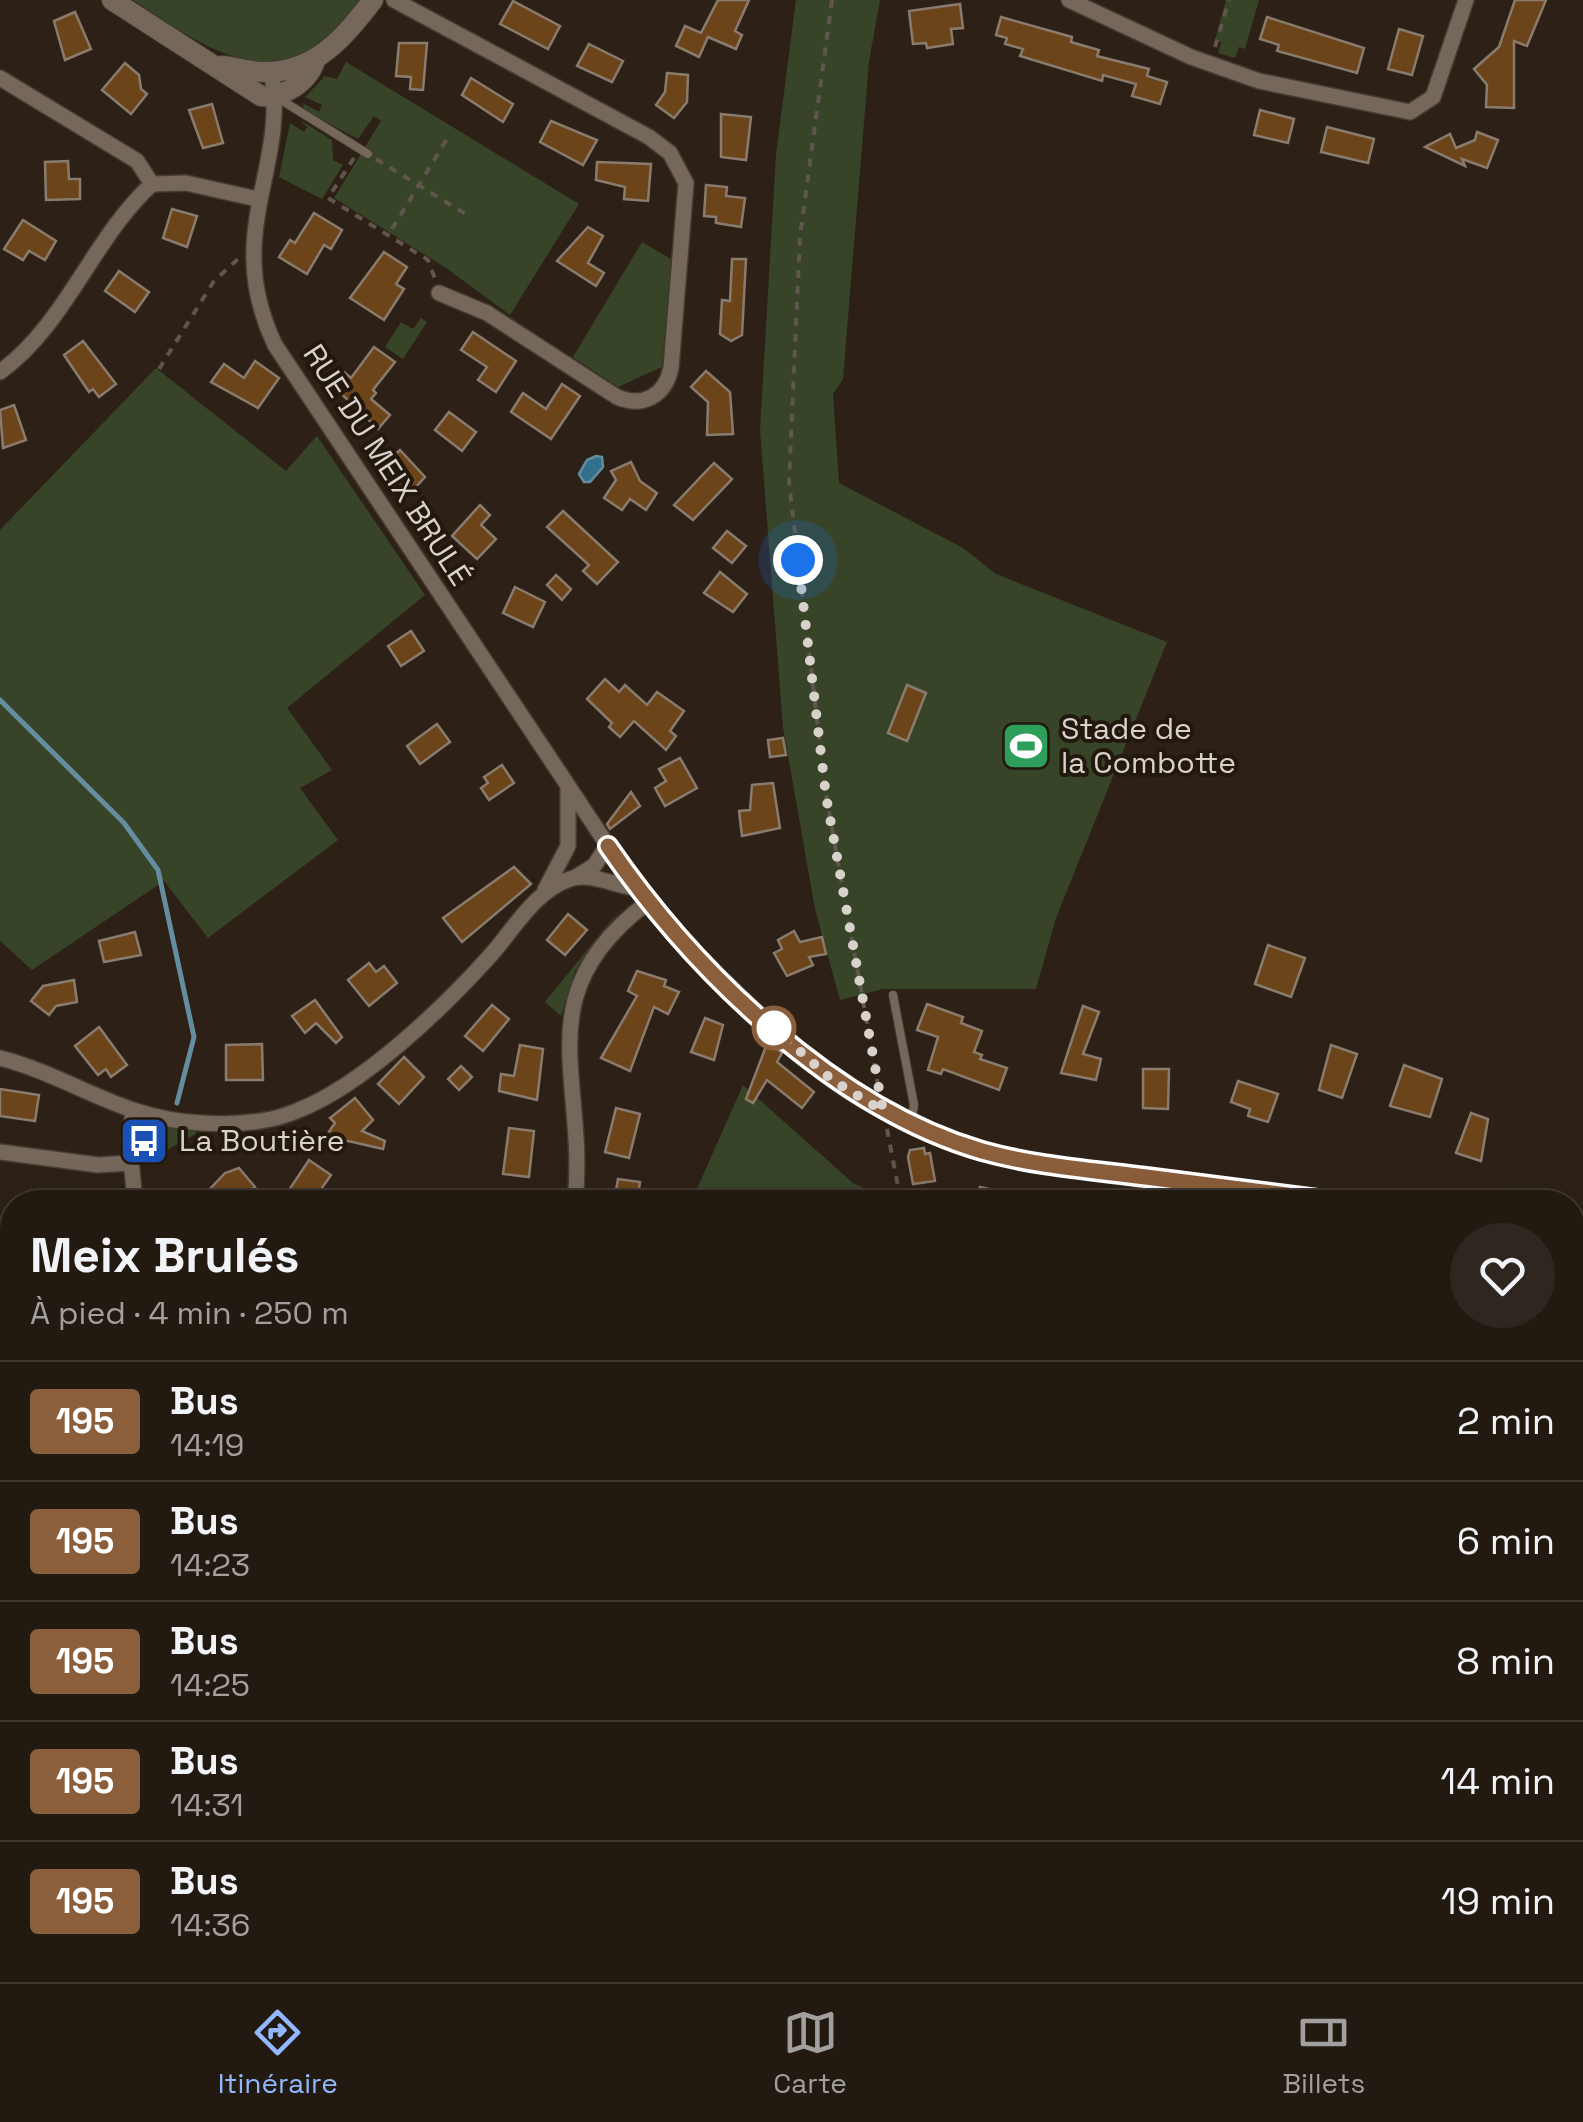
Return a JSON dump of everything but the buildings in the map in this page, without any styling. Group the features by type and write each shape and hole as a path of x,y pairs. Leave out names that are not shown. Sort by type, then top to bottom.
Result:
{"street":[{"path":"112,0 221,66 251,91 275,96 308,75 315,61 347,33 373,0"},
{"path":"394,0 649,138 670,153 686,183 671,368 666,384 655,396 633,402 616,397 488,313 440,293"},
{"path":"1068,0 1258,81 1410,112 1433,97 1466,0"},
{"path":"221,66 272,72 315,61"},
{"name":"RUE DU MEIX BRULÉ","path":"272,72 275,96 252,253 261,314 286,364 647,903 814,1064 883,1111 910,1124 1014,1158 1252,1190"},
{"path":"0,78 137,160 152,184"},
{"path":"0,372 52,320 131,204 152,184 186,183 258,199"},
{"path":"0,1058 43,1071 133,1114 228,1123 282,1116 314,1104 368,1066 438,1007 486,960 543,894 568,846 568,785"},
{"path":"568,846 605,842"},
{"path":"543,894 594,866 605,842"},
{"path":"576,876 636,888"},
{"path":"575,1190 576,1140 568,1035 572,1007 585,970 602,945 647,903"},
{"path":"133,1114 130,1163 133,1190"},
{"path":"0,1152 98,1165 130,1163"}],"lane":[{"path":"275,96 364,151"},
{"path":"893,995 914,1104 910,1124"}],"path":[{"path":"832,0 800,236 788,482 826,796 899,1190"},
{"path":"1211,62 1230,0"},
{"path":"392,228 446,139"},
{"path":"440,293 428,260 328,198 364,151 470,216"},
{"path":"159,369 214,281 230,264 252,253"}],"green space":[{"path":"133,0 361,0 333,32 306,52 279,61 251,61 194,39"},
{"path":"796,0 880,0 869,61 843,379 833,394 839,483 963,548 996,574 1167,642 1056,918 1036,989 883,989 840,1000 815,909 783,727 760,430 776,154"},
{"path":"1226,0 1259,0 1245,49 1239,47 1235,58 1218,53 1221,42 1215,40"},
{"path":"346,62 579,204 510,315 446,268 334,198 381,121 374,116 358,139 304,110 303,103 319,112 322,105 305,97 325,76 337,79"},
{"path":"300,120 332,140 333,160 343,165 322,199 279,177 290,123 304,132 307,127"},
{"path":"642,242 671,259 662,367 618,387 573,357"},
{"path":"421,318 427,322 403,359 385,347 401,322 413,329"},
{"path":"156,368 286,471 317,436 425,595 287,708 332,770 300,788 338,840 208,938 164,881 32,970 0,941 0,530"},
{"path":"622,907 575,971 561,1016 545,1002"},
{"path":"743,1085 853,1183 867,1190 696,1190"},
{"path":"153,1126 196,1130 196,1134 148,1160 142,1157 140,1145 148,1146 150,1136 141,1134"}],"water":[{"path":"602,457 603,467 590,482 584,482 579,474 587,460"}],"waterway":[{"path":"0,700 124,823 158,870 194,1037 177,1103"}],"bus line":[{"name":"195","path":"608,846 647,903 692,952 853,1095 910,1124 982,1151 1072,1168 1247,1190"}],"place":[{"name":"Stade de la Combotte","path":"1026,746"},
{"name":"La Boutière","path":"144,1141"}],"route":[{"path":"774,1028 832,1080 883,1111 826,796 798,560"}]}
